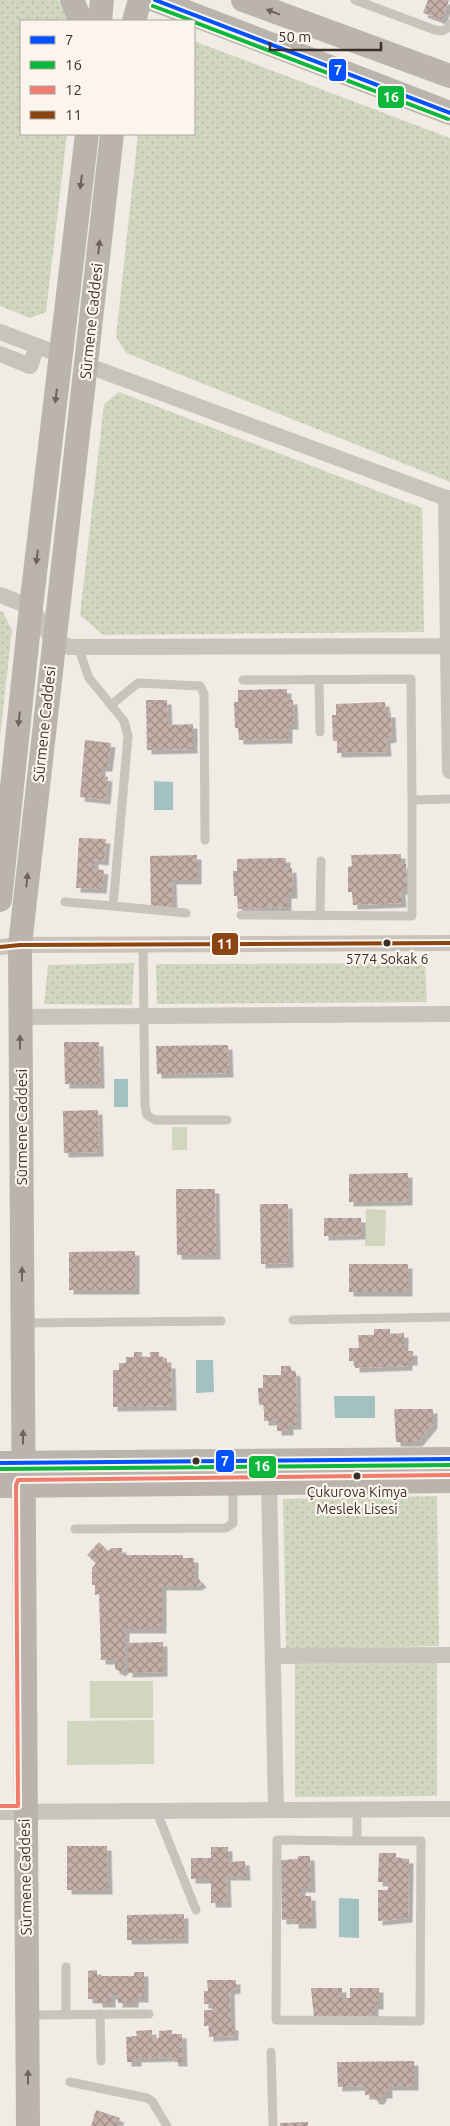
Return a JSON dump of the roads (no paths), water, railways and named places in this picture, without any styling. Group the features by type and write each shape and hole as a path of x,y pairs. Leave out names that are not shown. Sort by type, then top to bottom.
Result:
{"street":[{"path":"72,0 81,20"},
{"path":"100,20 102,0"},
{"path":"134,20 140,0"},
{"path":"155,0 190,18 450,113"},
{"path":"243,0 450,76"},
{"name":"Sürmene Caddesi","path":"0,900 6,777 31,607 87,135"},
{"name":"Sürmene Caddesi","path":"28,2126 24,1812 11,1474 22,1324 20,1017 10,946 53,640 112,135"},
{"path":"0,332 61,355"},
{"path":"0,354 30,366 37,346"},
{"path":"86,365 448,498 450,771"},
{"path":"0,595 31,607 53,640 70,647 449,637"},
{"path":"10,946 450,943"},
{"path":"20,1017 450,1014"},
{"path":"11,1474 450,1459"},
{"path":"11,1474 233,1483 450,1481"},
{"path":"269,1482 276,1809"},
{"path":"273,1656 450,1654"},
{"path":"0,1812 450,1808"}],"lane":[{"path":"355,0 435,30 442,31 448,28 450,24"},
{"path":"78,647 89,678 124,721 128,736 113,906"},
{"path":"241,915 412,916 411,679 243,680"},
{"path":"320,680 320,732"},
{"path":"111,705 138,683 200,686 204,694 205,840"},
{"path":"412,800 450,799"},
{"path":"320,916 321,861"},
{"path":"65,902 186,913"},
{"path":"143,944 145,1106 148,1115 155,1120 227,1120"},
{"path":"293,1320 450,1318"},
{"path":"22,1324 222,1321"},
{"path":"75,1529 226,1528 233,1523 233,1483"},
{"path":"357,1809 357,1841"},
{"path":"156,1810 196,1910"},
{"path":"277,1840 357,1841 421,1841 420,2021 276,2020 277,1840"},
{"path":"66,1967 66,2015"},
{"path":"100,2014 101,2061"},
{"path":"27,2015 149,2014"},
{"path":"271,2052 272,2126"},
{"path":"70,2082 147,2098 152,2101 167,2126"}],"water":[{"path":"154,781 173,782 173,810 154,810"},
{"path":"114,1079 128,1079 128,1107 114,1107"},
{"path":"196,1360 213,1360 214,1392 196,1393"},
{"path":"334,1396 375,1396 375,1418 335,1418"},
{"path":"339,1898 359,1899 359,1938 339,1937"}],"place":[{"name":"5774 Sokak 6","path":"387,943"},
{"name":"Çukurova Kimya Meslek Lisesi","path":"357,1476"}]}
